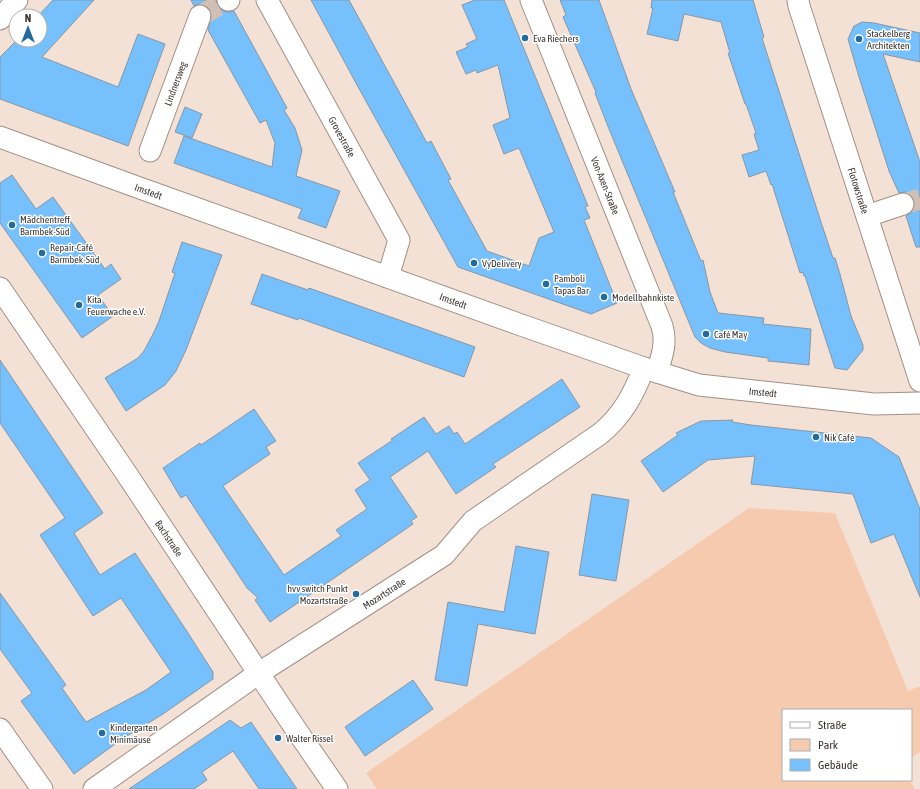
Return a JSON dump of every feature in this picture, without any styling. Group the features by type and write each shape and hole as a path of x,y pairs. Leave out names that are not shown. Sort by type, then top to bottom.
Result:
{"street":[{"path":"0,19 17,0"},
{"name":"Grovestraße","path":"267,0 399,240 388,277"},
{"name":"Von-Axen-Straße","path":"532,0 662,326 665,344 663,354 650,370"},
{"name":"Flotowstraße","path":"798,0 920,381"},
{"name":"Lindnersweg","path":"150,151 200,16"},
{"name":"Imstedt","path":"0,137 137,188 524,326 650,370 699,385 874,404 920,403"},
{"path":"867,216 903,204"},
{"name":"Bachstraße","path":"0,288 126,473 337,789"},
{"name":"Mozartstraße","path":"94,789 259,673 444,555 473,521 600,434 613,423 650,370"},
{"path":"0,729 42,789"}],"green space":[{"path":"749,508 835,513 908,691 920,686 920,752 912,757 912,709 782,709 782,781 910,781 915,789 377,789 366,773"}],"building":[{"path":"53,0 94,0 42,57 118,87 138,34 165,44 128,146 0,99 0,57 9,48 48,48 48,8 46,8"},
{"path":"191,0 216,0 217,6 222,10 228,12 234,11 287,108 284,110 295,128 302,150 296,176 340,191 326,228 298,218 302,209 174,163 184,136 272,167 275,143 266,120 260,123 208,30 212,14 204,5 198,4 194,6"},
{"path":"311,0 349,0 427,143 431,141 451,179 448,180 487,251 529,266 539,238 554,232 519,148 504,154 493,125 510,118 498,65 477,73 476,70 466,74 456,52 468,47 466,44 477,39 462,5 475,0 504,0 588,206 585,207 590,218 584,220 617,303 591,314 458,267"},
{"path":"560,0 599,0 631,89 675,192 673,192 701,261 703,260 710,292 718,313 764,318 763,324 811,329 809,365 768,361 768,358 725,352 710,348 701,343 695,337 609,129 595,93 596,92 563,17 566,15"},
{"path":"652,0 753,0 764,37 762,38 820,219 833,258 835,258 851,316 863,345 863,350 847,370 835,368 805,276 803,272 800,273 772,184 771,185 766,171 749,177 742,155 759,150 754,134 756,133 728,53 730,53 721,22 684,14 678,41 647,34 653,8 651,8"},
{"path":"862,22 874,23 920,33 920,62 883,54 920,162 920,247 916,247 906,216 912,212 915,206 914,200 911,195 906,192 899,193 889,171 848,39 854,26"},
{"path":"185,107 202,114 192,138 175,132"},
{"path":"12,175 36,209 53,197 105,269 111,264 121,279 98,295 113,316 82,338 0,223 0,183"},
{"path":"182,242 222,255 186,350 176,371 165,385 126,411 105,378 138,358 144,351 159,321 175,273 172,272"},
{"path":"262,274 308,290 309,288 475,347 464,377 299,318 298,320 251,304"},
{"path":"0,360 103,513 74,533 100,575 135,553 213,672 213,679 163,714 122,739 74,774 21,701 32,693 0,649 0,593 66,685 62,688 86,722 146,690 171,672 121,598 93,616 40,535 65,518 0,423"},
{"path":"562,379 580,407 493,464 496,467 456,494 428,451 390,477 417,517 411,521 413,524 270,622 255,600 258,598 247,588 186,495 181,498 163,468 200,443 201,445 254,409 276,441 266,447 270,454 223,486 284,575 341,536 336,530 367,509 355,490 370,480 358,463 393,440 391,439 424,417 436,434 449,426 454,434 457,432 465,444"},
{"path":"733,420 732,422 751,425 871,438 899,457 920,509 920,597 894,534 871,543 853,494 751,484 755,456 708,460 663,492 641,461 678,435 676,433 701,421"},
{"path":"592,494 629,500 616,581 579,575"},
{"path":"516,546 549,552 535,634 478,624 467,686 435,680 448,602 504,612"},
{"path":"413,680 433,709 365,756 345,727"},
{"path":"230,720 241,728 251,722 297,789 259,789 233,751 202,772 207,780 194,789 129,789"}],"tunnel":[{"path":"200,16 228,0"},
{"path":"903,204 920,199"}],"place":[{"name":"Eva Riechers","path":"525,38"},
{"name":"Stackelberg Architekten","path":"859,39"},
{"name":"Mädchentreff Barmbek-Süd","path":"12,225"},
{"name":"Repair-Café Barmbek-Süd","path":"42,253"},
{"name":"VyDelivery","path":"474,263"},
{"name":"Pamboli Tapas Bar","path":"546,284"},
{"name":"Modellbahnkiste","path":"604,297"},
{"name":"Kita Feuerwache e.V.","path":"79,305"},
{"name":"Café May","path":"706,334"},
{"name":"Nik Café","path":"816,437"},
{"name":"hvv switch Punkt Mozartstraße","path":"356,594"},
{"name":"Kindergarten Minimäuse","path":"102,733"},
{"name":"Walter Rissel","path":"278,738"}]}
